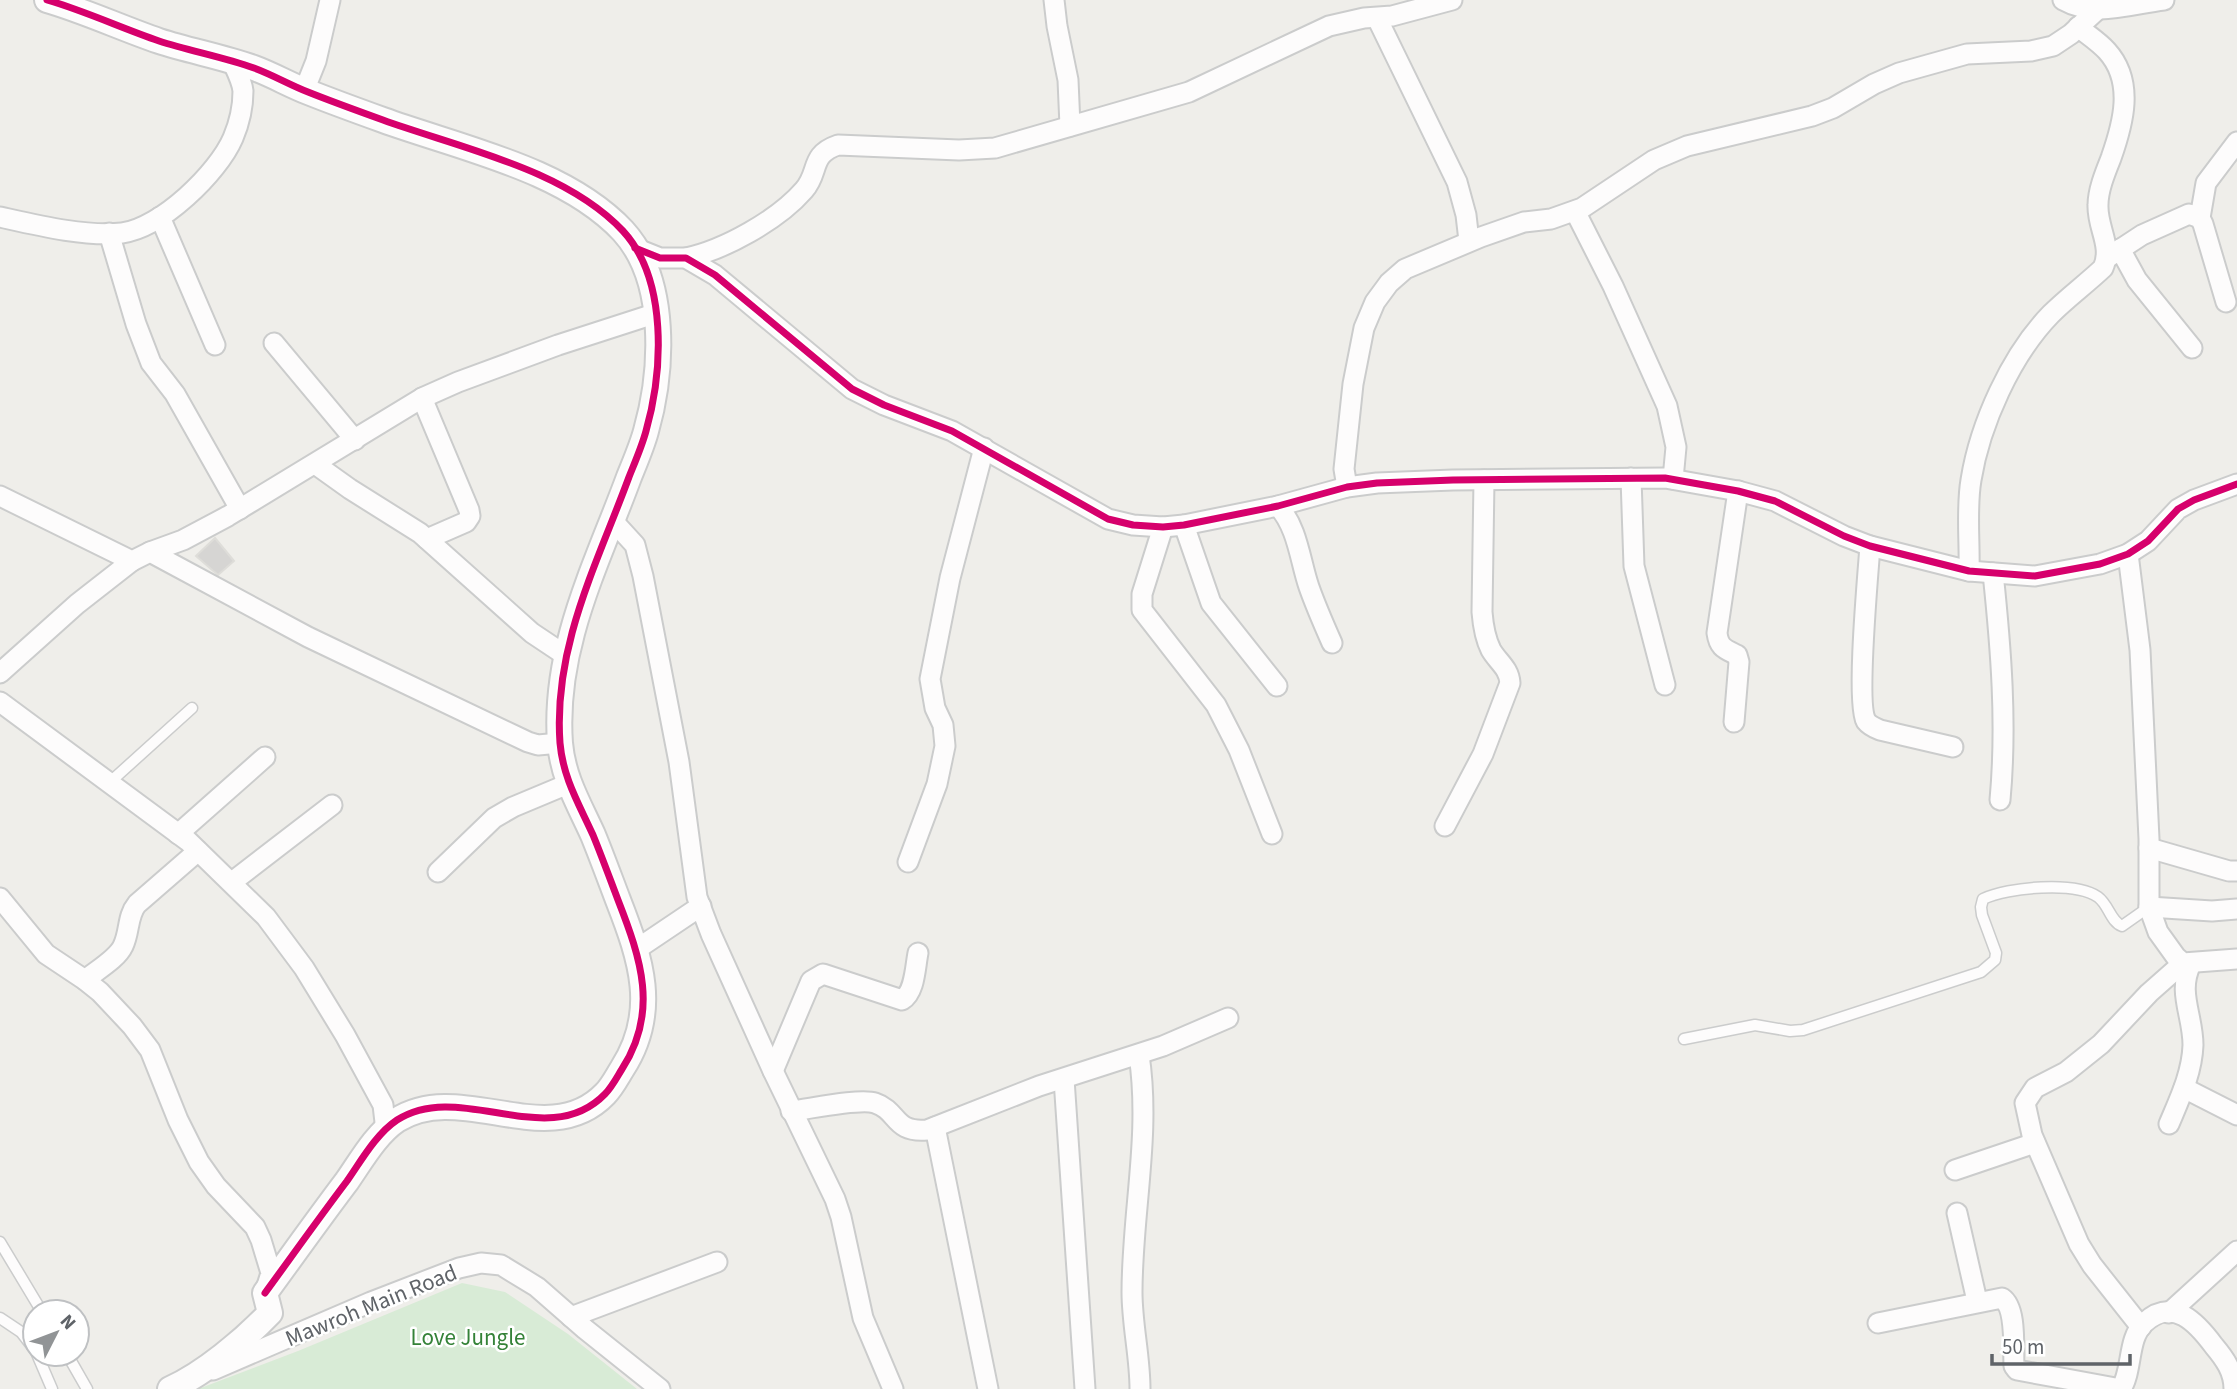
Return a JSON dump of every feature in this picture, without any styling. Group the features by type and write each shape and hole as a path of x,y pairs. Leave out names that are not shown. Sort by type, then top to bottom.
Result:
{"street":[{"path":"304,91 316,61 330,0"},
{"path":"1054,0 1068,80 1070,126"},
{"path":"635,248 660,258 686,258 703,254 735,239 786,207 812,178 815,162 821,153 838,145 959,150 995,148 1189,92 1329,26 1419,10 1452,0"},
{"path":"2063,0 2076,8 2097,10 2165,0"},
{"path":"60,2 159,41 257,69 304,91 503,159 571,191 623,232 641,256 657,313 656,362 646,430 574,623 565,655 560,743 568,784 592,834 637,949 645,999 640,1036 626,1064 605,1095 582,1110 558,1118 458,1106 428,1108 397,1120 371,1148 265,1293"},
{"path":"1347,487 1344,469 1353,384 1368,313 1389,283 1405,270 1469,241 1524,222 1551,219 1575,211 1654,160 1687,146 1812,116 1843,103 1887,78 1929,64 1967,54 2031,51 2053,46 2097,10"},
{"path":"1377,18 1457,182 1466,215 1469,241"},
{"path":"2078,27 2109,52 2122,83 2126,104 2122,128 2104,176 2098,205 2114,253 2192,348"},
{"path":"0,217 91,233 122,233 145,226 171,211 217,162 232,139 241,110 243,88 232,61"},
{"path":"2226,302 2200,218 2206,183 2237,142"},
{"path":"1575,211 1613,286 1667,406 1676,446 1673,480"},
{"path":"1969,571 1970,482 2004,379 2020,353 2051,315 2103,268 2114,253 2142,235 2189,214 2200,218"},
{"path":"160,217 215,345"},
{"path":"109,233 136,324 151,363 175,394 240,509"},
{"path":"686,258 715,275 852,390 953,431 1108,519 1132,524 1163,527 1184,525 1278,506 1347,487 1377,483 1632,478 1673,480 1738,491 1775,501 1870,546 1969,571 2035,576 2100,564 2128,554 2148,541 2178,509 2237,484"},
{"path":"0,673 77,604 141,556 183,540 240,509 422,398 558,345 657,313"},
{"path":"274,343 355,440"},
{"path":"422,398 470,516 466,522 427,540"},
{"path":"908,862 937,784 945,746 943,725 935,708 930,679 950,578 984,447"},
{"path":"315,464 427,540 532,633 565,655"},
{"path":"1632,478 1634,566 1665,685"},
{"path":"1445,826 1483,754 1510,683 1510,675 1490,648 1484,631 1484,480"},
{"path":"1734,722 1739,662 1737,655 1723,649 1718,643 1717,633 1738,491"},
{"path":"0,496 141,556 491,725 538,745 560,743"},
{"path":"1278,506 1291,526 1309,587 1332,643"},
{"path":"613,521 635,545 643,576 669,708 697,897 791,1111 835,1199 863,1318 893,1389"},
{"path":"1184,525 1211,603 1277,686"},
{"path":"1163,527 1142,594 1142,610 1216,705 1239,750 1272,834"},
{"path":"1870,546 1864,616 1865,719 1880,730 1953,747"},
{"path":"2128,554 2140,650 2149,907 2158,932 2187,963 2184,987 2193,1042 2184,1088 2169,1124"},
{"path":"1993,573 2000,640 2004,754 2000,800"},
{"path":"0,702 178,834 232,882 266,917 304,968 345,1035 383,1105 386,1131"},
{"path":"178,834 265,757"},
{"path":"438,872 494,818 568,784"},
{"path":"232,882 332,804"},
{"path":"2149,848 2237,871"},
{"path":"85,979 122,949 129,930 131,911 137,904 198,851"},
{"path":"0,898 46,954 85,979 132,1026 150,1050 178,1121 199,1162 216,1186 255,1227 271,1267 265,1293 270,1313 252,1332 222,1356 172,1388"},
{"path":"637,949 701,906"},
{"path":"2149,907 2212,911 2237,909"},
{"path":"773,1071 811,981 817,976 823,974 902,1000 910,990 918,953"},
{"path":"2141,1327 2084,1254 2035,1143 2025,1113 2025,1103 2035,1088 2081,1061 2123,1022 2148,993 2187,963 2237,959"},
{"path":"791,1111 870,1102 886,1109 905,1128 912,1131 935,1127 1018,1094 1139,1055 1228,1018"},
{"path":"1139,1055 1144,1117 1132,1294 1140,1389"},
{"path":"1064,1079 1085,1389"},
{"path":"2184,1088 2237,1115"},
{"path":"935,1127 988,1389"},
{"path":"1955,1170 2035,1143"},
{"path":"1958,1213 1977,1301"},
{"path":"2169,1312 2237,1251"},
{"path":"571,1317 717,1262"},
{"name":"Mawroh Main Road","path":"172,1388 371,1302 459,1268 481,1263 501,1265 537,1287 660,1389"},
{"path":"1878,1323 2002,1298 2009,1304 2012,1317 2014,1366 2017,1370 2121,1389 2126,1381 2141,1327 2157,1315 2180,1313 2199,1327 2230,1368 2234,1389"}],"lane":[{"path":"108,783 192,708"},
{"path":"1684,1039 1755,1025 1790,1031 1803,1030 1981,972 1995,960 1996,953 1980,907 1983,899 1991,896 2011,891 2072,888 2086,891 2101,900 2113,920 2122,926 2149,907"},
{"path":"0,1242 34,1298"},
{"path":"0,1318 21,1332"},
{"path":"43,1368 52,1389"},
{"path":"75,1368 88,1389"}],"green space":[{"name":"Love Jungle","path":"462,1283 505,1292 568,1334 637,1389 198,1389 298,1351"}],"building":[{"path":"215,538 234,561 218,575 196,556"}],"cycle path":[{"path":"47,0 159,41 254,68 336,103 542,176 572,191 623,231 638,251 655,300 658,354 652,407 640,448 580,607 563,673 560,708 560,743 564,768 606,868 639,964 643,1006 633,1048 608,1091 582,1110 557,1117 531,1117 448,1107 422,1110 397,1120 369,1148 265,1293"},
{"path":"635,248 660,258 686,258 715,275 852,389 884,405 952,431 1108,519 1133,525 1184,525 1278,506 1347,487 1377,483 1665,478 1738,491 1775,501 1870,546 1969,571 2035,576 2100,564 2128,554 2148,541 2178,509 2237,484"}]}
